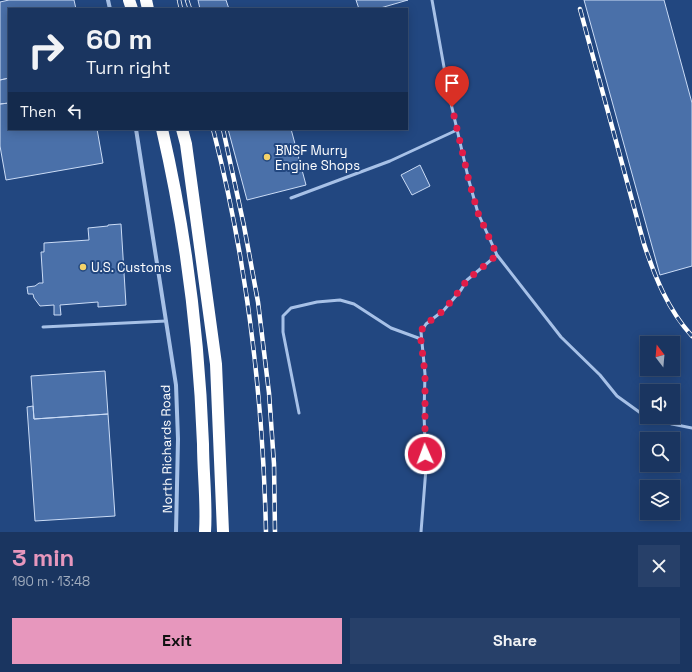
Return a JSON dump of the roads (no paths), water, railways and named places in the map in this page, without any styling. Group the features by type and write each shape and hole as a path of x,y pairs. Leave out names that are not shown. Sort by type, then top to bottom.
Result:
{"highway":[{"path":"162,130 170,162 187,262 200,377 205,532"},
{"path":"182,130 186,144 216,364 223,532"}],"street":[{"name":"North Richards Road","path":"136,130 176,385 178,439 176,532"}],"lane":[{"path":"432,0 457,130 469,181 478,213 497,255 561,337 600,375 617,396 640,413"},
{"path":"291,198 390,161 457,130"},
{"path":"421,532 426,468 424,414 425,374 420,332 426,324 444,310 467,280 497,255"},
{"path":"299,413 284,332 283,316 291,308 317,302 340,300 354,304 391,328 421,339"},
{"path":"43,327 166,321"},
{"path":"672,424 692,428"}],"railway":[{"path":"179,0 181,8"},
{"path":"187,0 190,8"},
{"path":"580,9 644,244 663,293 683,326 692,336"},
{"path":"213,130 235,229 251,329 261,430 266,532"},
{"path":"223,130 244,226 258,302 269,393 274,464 275,532"}],"place":[{"name":"BNSF Murry Engine Shops","path":"267,157"},
{"name":"U.S. Customs","path":"83,267"}]}
